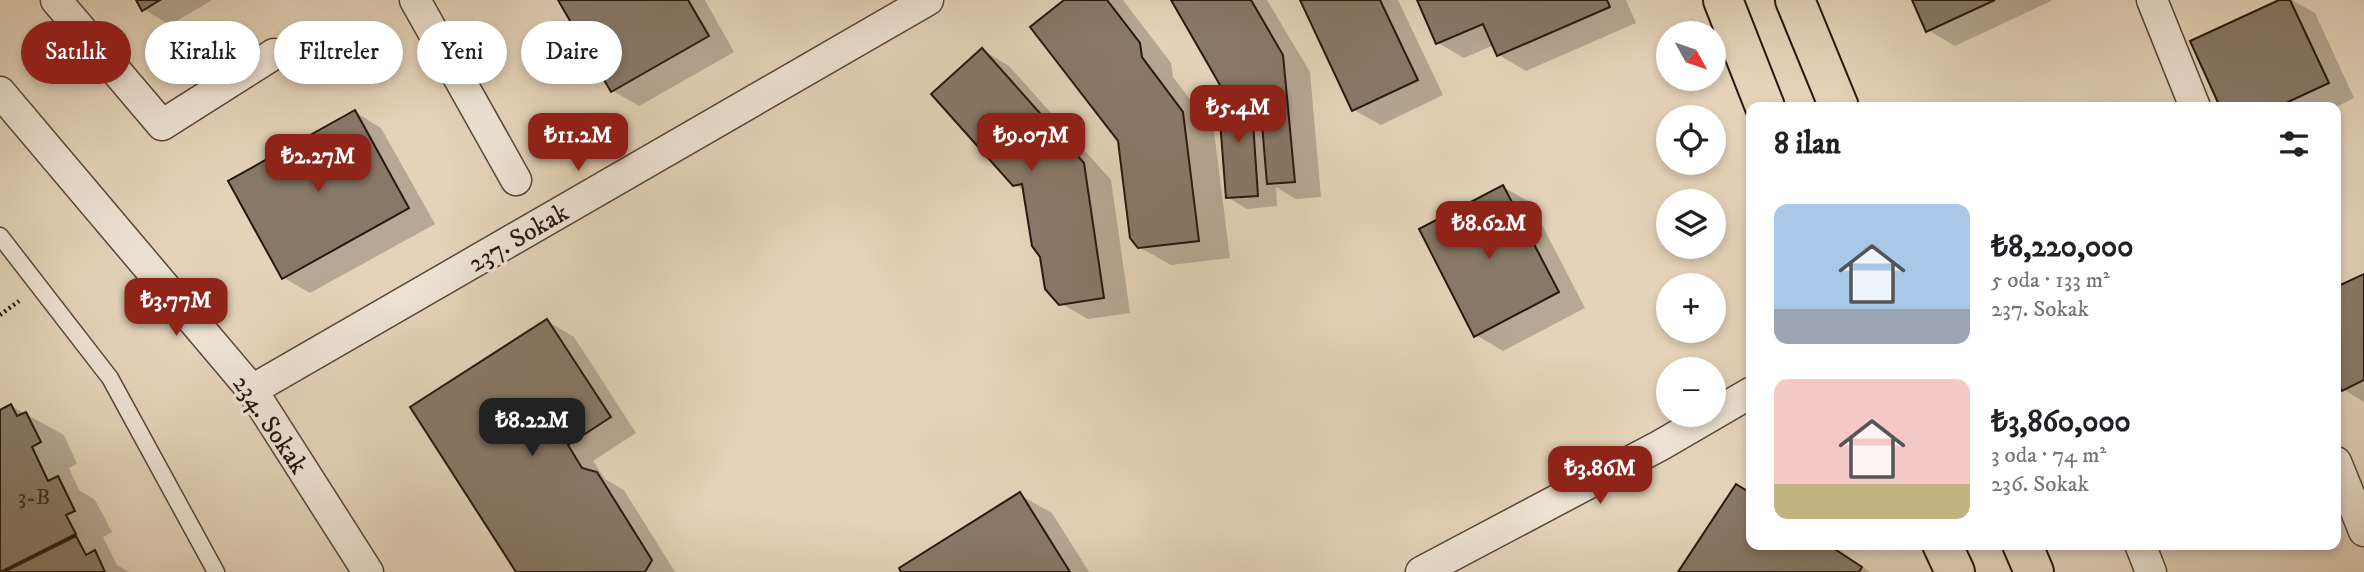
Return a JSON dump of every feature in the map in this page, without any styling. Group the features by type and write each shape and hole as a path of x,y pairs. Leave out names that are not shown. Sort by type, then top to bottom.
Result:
{"main road":[{"path":"1723,0 1763,102"},
{"path":"1794,0 1837,102"},
{"path":"1945,550 1955,572"},
{"path":"2025,550 2034,572"}],"street":[{"path":"55,0 162,125 274,54"},
{"path":"415,0 516,180"},
{"name":"237. Sokak","path":"252,390 928,0"},
{"path":"2152,0 2193,102"},
{"name":"234. Sokak","path":"0,92 252,390 368,572"},
{"path":"1421,572 1661,445 1746,395"},
{"path":"2341,474 2364,531"},
{"path":"2142,550 2151,572"}],"lane":[{"path":"0,236 110,378 216,572"}],"building":[{"path":"136,0 160,0 142,11"},
{"path":"558,0 688,0 709,36 611,92 606,84 622,84 622,21 570,21"},
{"path":"1064,0 1107,0 1140,43 1142,57 1183,112 1199,241 1138,248 1130,238 1118,141 1030,27"},
{"path":"1171,0 1251,0 1283,55 1295,182 1267,184 1259,88 1224,92"},
{"path":"1300,0 1380,0 1418,80 1352,111"},
{"path":"1417,0 1607,0 1610,7 1497,56 1483,24 1436,44"},
{"path":"1912,0 1995,0 1926,32"},
{"path":"2279,0 2290,0 2329,83 2288,102 2218,102 2190,41"},
{"path":"982,48 1084,163 1104,298 1059,305 1045,289 1040,257 1032,246 1022,184 1013,186 931,94"},
{"path":"1251,93 1258,196 1226,198 1218,95"},
{"path":"355,110 409,208 282,279 228,181"},
{"path":"1503,185 1559,292 1474,337 1419,229"},
{"path":"2364,274 2364,380 2342,391 2341,389 2341,285"},
{"path":"547,319 611,417 568,445 582,468 597,472 652,560 645,572 516,572 410,407"},
{"path":"11,404 17,416 26,412 41,442 32,447 48,481 58,476 75,511 66,515 76,534 0,572 0,410"},
{"path":"1736,484 1746,490 1746,550 1836,550 1862,567 1859,572 1678,572"},
{"path":"1020,492 1070,572 901,572 899,568"},
{"path":"76,536 86,555 95,550 105,572 4,572"}]}
